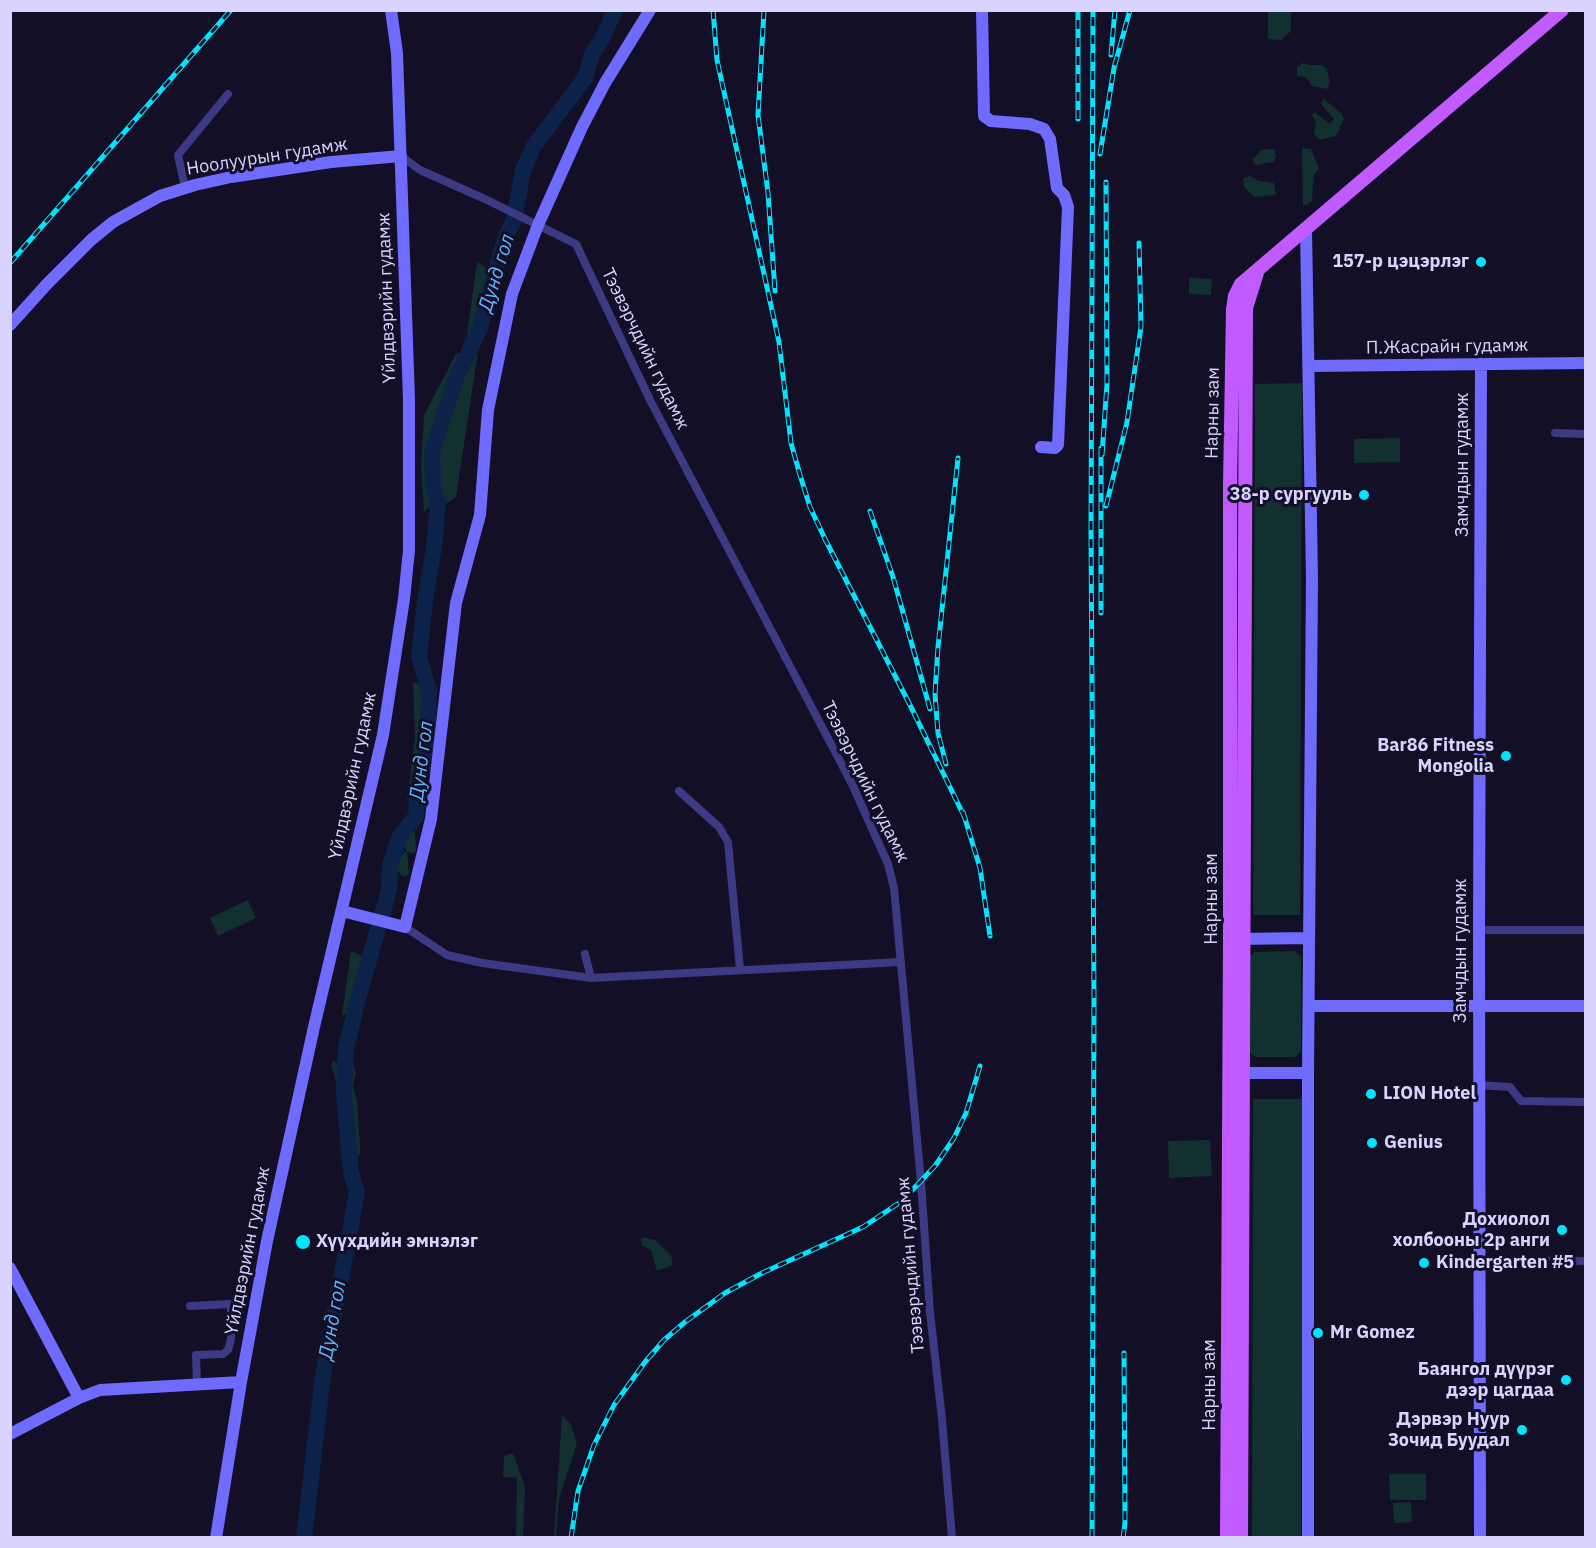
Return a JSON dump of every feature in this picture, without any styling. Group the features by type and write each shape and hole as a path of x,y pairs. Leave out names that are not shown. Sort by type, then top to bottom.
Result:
{"main road":[{"name":"Нарны зам","path":"1241,1538 1230,486 1235,296 1241,285 1562,10"},
{"name":"Нарны зам","path":"1227,1538 1236,1073"}],"street":[{"name":"Yйлдвэрийн гудамж","path":"216,1538 241,1382 278,1188 347,912 383,735 404,599 409,550 409,400 397,53 391,10"},
{"path":"401,926 431,819 456,603 480,514 488,410 512,294 535,224 593,106 650,10"},
{"path":"982,10 984,116 991,121 1030,124 1044,129 1050,139 1057,188 1064,195 1068,207 1058,445 1055,448 1041,447"},
{"path":"185,188 178,155 228,94"},
{"name":"Ноолуурын гудамж","path":"10,325 74,256 113,222 152,200 185,188 231,177 331,162 401,156"},
{"name":"Тээвэрчдийн гудамж","path":"401,156 420,170 576,244 651,402 852,784 891,870 952,1538"},
{"path":"1306,231 1312,578 1308,1073 1308,1538"},
{"name":"П.Жасрайн гудамж","path":"1309,366 1586,363"},
{"name":"Замчдын гудамж","path":"1480,1538 1481,364"},
{"path":"1555,434 1586,434"},
{"path":"679,791 719,827 728,842 740,969"},
{"path":"347,912 401,926 447,955 482,963 591,978 901,962"},
{"path":"1479,930 1586,930"},
{"path":"1236,939 1309,938"},
{"path":"585,954 591,978"},
{"path":"1309,1006 1586,1006"},
{"path":"1236,1073 1308,1073"},
{"path":"1479,1085 1510,1087 1521,1101 1586,1102"},
{"path":"1480,1260 1586,1260"},
{"path":"10,1268 79,1398"},
{"path":"189,1306 231,1304 231,1339 228,1350 223,1354 196,1355 197,1384"},
{"path":"10,1434 79,1398 100,1390 241,1382"}],"green space":[{"path":"1268,11 1291,11 1291,31 1281,40 1268,39"},
{"path":"1303,63 1322,65 1327,70 1330,82 1327,89 1312,86 1306,77 1297,76 1297,67"},
{"path":"1324,99 1342,114 1344,119 1336,136 1319,140 1314,133 1316,122 1312,115 1314,112 1330,124 1334,119 1321,104"},
{"path":"1302,148 1311,149 1319,169 1314,174 1312,201 1307,205 1303,205"},
{"path":"1274,149 1276,156 1274,162 1256,165 1254,163 1253,159 1261,150"},
{"path":"1250,176 1259,181 1274,183 1276,195 1254,197 1244,187 1243,178"},
{"path":"477,262 488,269 483,305 472,337 467,335"},
{"path":"1189,278 1212,279 1211,295 1189,294"},
{"path":"464,351 454,373 432,443 428,472 433,504 424,512 421,467 424,415 456,354"},
{"path":"478,352 456,497 442,506 436,470 438,446 463,376"},
{"path":"1302,383 1300,915 1253,915 1255,384"},
{"path":"1400,438 1400,462 1354,463 1354,439"},
{"path":"413,683 425,684 425,707 424,752 412,803 407,801 415,737"},
{"path":"410,829 413,829 415,833 416,850 414,853 407,852 409,873 407,876 402,876 397,870 397,863 407,851 404,847 404,840"},
{"path":"248,900 256,918 218,936 210,918"},
{"path":"351,951 362,956 356,999 352,1013 342,1015"},
{"path":"1295,951 1301,957 1301,1051 1295,1057 1255,1057 1249,1051 1249,957 1255,952"},
{"path":"333,1061 337,1063 342,1089 346,1148 341,1132 335,1076 331,1065"},
{"path":"348,1062 353,1065 356,1072 353,1086 357,1101 360,1153 356,1159 353,1157 349,1126"},
{"path":"1253,1099 1303,1099 1301,1537 1252,1538"},
{"path":"1210,1140 1212,1176 1169,1178 1168,1141"},
{"path":"642,1237 655,1240 671,1255 673,1265 657,1271 651,1250 641,1245"},
{"path":"562,1415 571,1425 577,1443 559,1499 556,1537 554,1537"},
{"path":"513,1453 525,1487 523,1537 516,1537 517,1478 503,1477 504,1456"},
{"path":"1389,1474 1426,1474 1426,1500 1390,1500"},
{"path":"1411,1502 1412,1522 1394,1523 1393,1503"}],"waterway":[{"name":"Дунд гол","path":"304,1538 323,1375 357,1193 351,1172 344,1094 346,1048 389,890 390,864 399,838 416,816 419,777 427,762 429,691 419,657 438,503 433,485 432,452 457,376 480,328 505,238 514,220 523,170 534,146 585,78 592,54 602,39 615,10"}],"railway":[{"path":"10,263 231,10"},
{"path":"713,10 717,60 779,342 791,443 800,475 810,507 825,539 965,818"},
{"path":"764,10 758,115 768,193 775,291"},
{"path":"1078,10 1078,119"},
{"path":"1092,1538 1093,10"},
{"path":"1111,55 1115,10"},
{"path":"1100,154 1114,68 1130,10"},
{"path":"1102,455 1107,384 1106,182"},
{"path":"1106,506 1127,422 1141,327 1139,243"},
{"path":"1101,448 1101,613"},
{"path":"946,764 938,733 935,694 958,458"},
{"path":"870,511 893,577 930,709"},
{"path":"963,812 980,868 990,936"},
{"path":"571,1538 578,1491 594,1445 614,1405 664,1340 725,1293 762,1273 863,1227 902,1201 935,1166 954,1138 966,1113 980,1066"},
{"path":"1123,1538 1125,1523 1124,1353"}],"place":[{"name":"157-р цэцэрлэг","path":"1481,262"},
{"name":"38-р сургууль","path":"1364,495"},
{"name":"Bar86 Fitness Mongolia","path":"1506,756"},
{"name":"LION Hotel","path":"1371,1094"},
{"name":"Genius","path":"1372,1143"},
{"name":"Дохиолол холбооны 2р анги","path":"1562,1230"},
{"name":"Хүүхдийн эмнэлэг","path":"303,1242"},
{"name":"Kindergarten #5","path":"1424,1263"},
{"name":"Mr Gomez","path":"1318,1333"},
{"name":"Баянгол дүүрэг дээр цагдаа","path":"1566,1380"},
{"name":"Дэрвэр Нуур Зочид Буудал","path":"1522,1430"}]}
